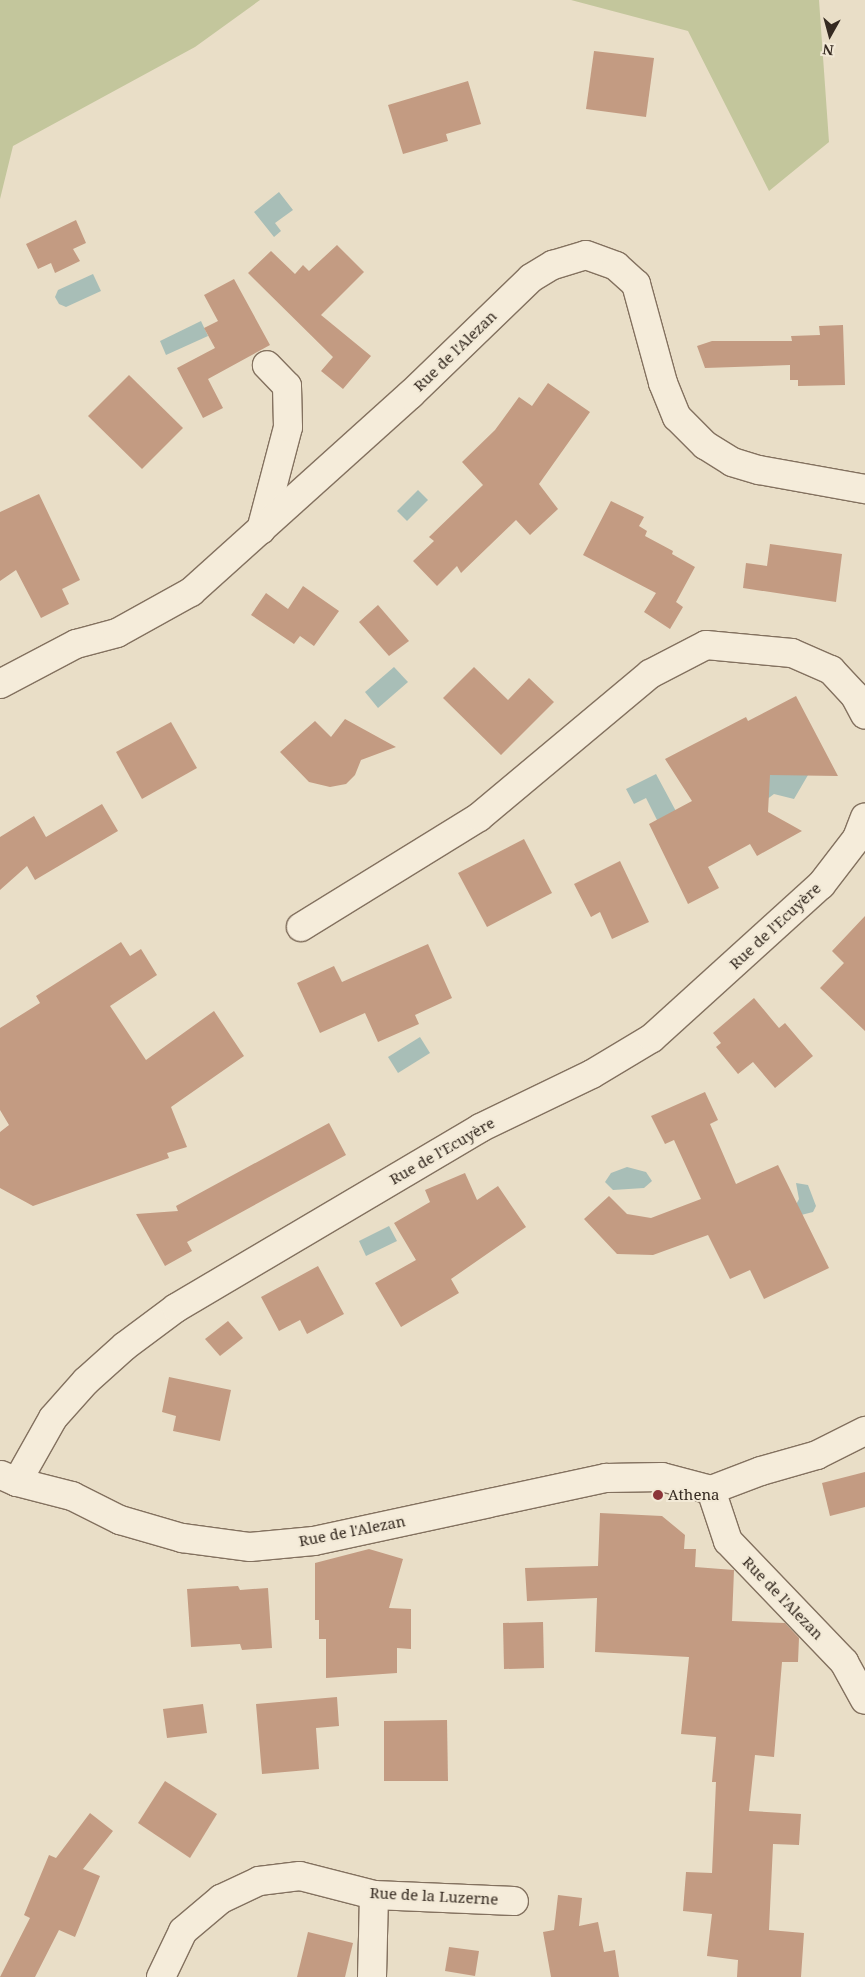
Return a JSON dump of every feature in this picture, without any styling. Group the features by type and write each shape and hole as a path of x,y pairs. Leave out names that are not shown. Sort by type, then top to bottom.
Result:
{"street":[{"name":"Rue de l'Alezan","path":"0,684 76,644 117,633 191,592 410,395 530,278 553,265 586,255 616,266 636,284 663,383 677,417 705,445 732,462 759,470 865,489"},
{"path":"260,530 288,427 287,386 267,365"},
{"path":"301,927 479,817 650,674 706,644 792,653 831,670 855,696 865,715"},
{"name":"Rue de l'Ecuyère","path":"8,1478 53,1418 86,1381 125,1346 176,1308 480,1128 592,1074 652,1038 821,885 857,838 865,817"},
{"path":"711,1490 761,1471 818,1455 865,1431"},
{"name":"Rue de l'Alezan","path":"8,1478 72,1496 120,1520 182,1538 250,1547 314,1541 606,1478 662,1477 711,1490 728,1541 844,1662 865,1700"},
{"name":"Rue de la Luzerne","path":"161,1977 183,1930 221,1899 259,1881 300,1876 374,1895 514,1901"},
{"path":"372,1977 374,1895"}],"green space":[{"path":"0,0 260,0 195,47 13,146 0,199"},
{"path":"571,0 819,0 829,142 769,191 688,31"}],"water":[{"path":"279,192 293,210 275,223 281,231 274,237 254,212"},
{"path":"93,274 101,291 66,307 59,304 55,297 58,290"},
{"path":"201,321 208,336 166,355 160,341"},
{"path":"418,490 428,500 407,521 397,511"},
{"path":"394,667 408,682 378,708 365,692"},
{"path":"756,767 808,775 794,799 774,794 758,806"},
{"path":"656,774 678,815 659,824 646,798 634,804 626,789"},
{"path":"420,1037 430,1053 398,1073 388,1057"},
{"path":"627,1167 646,1172 652,1181 644,1188 613,1190 605,1182 611,1173"},
{"path":"796,1183 808,1185 816,1206 813,1212 789,1218 799,1199"},
{"path":"389,1226 397,1241 366,1256 359,1241"}],"building":[{"path":"594,51 654,58 646,117 586,109"},
{"path":"468,81 481,124 446,134 448,141 403,154 388,105"},
{"path":"76,220 86,243 73,249 80,261 55,273 51,263 38,269 26,244"},
{"path":"337,245 364,272 321,315 371,356 343,389 321,371 333,357 248,273 271,251 295,274 303,265 309,271"},
{"path":"234,279 270,345 208,379 223,408 203,418 177,368 215,348 204,328 218,321 204,295"},
{"path":"843,325 845,385 798,386 798,380 790,380 790,365 705,368 697,346 712,341 792,341 791,336 820,335 819,326"},
{"path":"129,375 183,428 142,469 88,416"},
{"path":"548,383 590,412 539,484 558,509 530,535 516,520 461,573 457,566 437,586 413,561 434,541 429,537 483,485 462,462 495,430 519,397 532,406"},
{"path":"39,494 80,580 62,589 69,604 41,618 16,570 0,581 0,512"},
{"path":"611,501 644,517 639,526 647,531 645,536 673,551 672,554 695,567 676,602 683,607 670,629 644,612 656,593 583,555"},
{"path":"770,544 842,554 836,602 743,588 746,563 767,566"},
{"path":"303,586 339,611 314,646 300,636 294,644 251,615 266,593 288,609"},
{"path":"378,605 409,641 389,656 359,622"},
{"path":"474,667 508,700 529,678 554,702 501,755 443,698"},
{"path":"796,696 838,776 770,775 768,812 802,831 757,856 750,844 708,867 719,888 688,904 649,824 692,801 665,759 746,717 748,721"},
{"path":"345,719 396,747 361,760 355,775 346,784 330,787 309,782 280,752 315,721 331,737"},
{"path":"171,722 197,768 142,799 116,752"},
{"path":"102,804 118,831 35,880 27,866 0,890 0,837 34,816 46,837"},
{"path":"524,839 552,893 487,927 458,873"},
{"path":"620,861 649,922 612,939 600,912 591,917 574,884"},
{"path":"865,916 865,1031 820,988 844,963 832,951"},
{"path":"121,942 130,956 141,949 157,975 110,1006 146,1060 214,1011 244,1056 171,1107 187,1147 167,1153 169,1158 33,1206 0,1188 0,1132 9,1125 0,1110 0,1028 40,1003 36,996"},
{"path":"428,944 452,998 415,1015 419,1024 378,1042 365,1013 320,1033 297,983 334,966 342,982"},
{"path":"754,998 779,1028 785,1023 813,1056 775,1088 753,1062 738,1074 716,1047 721,1043 713,1033"},
{"path":"705,1092 718,1120 710,1124 736,1184 778,1165 829,1268 764,1299 750,1270 730,1279 708,1235 653,1255 617,1254 584,1219 609,1196 627,1214 651,1218 701,1199 674,1140 665,1144 651,1116"},
{"path":"329,1123 346,1155 187,1242 192,1251 165,1266 136,1214 178,1211 176,1206"},
{"path":"465,1173 477,1200 498,1186 526,1227 451,1279 459,1293 401,1327 375,1283 416,1260 394,1223 430,1202 425,1190"},
{"path":"318,1266 344,1314 307,1334 300,1320 279,1331 261,1297"},
{"path":"228,1321 243,1338 220,1356 205,1339"},
{"path":"169,1377 231,1390 220,1441 173,1431 176,1416 162,1412"},
{"path":"865,1472 865,1507 830,1516 822,1483"},
{"path":"600,1513 662,1516 685,1535 684,1549 696,1549 695,1567 734,1570 732,1621 785,1623 799,1638 798,1662 782,1662 774,1757 755,1755 749,1811 801,1814 799,1845 773,1844 769,1930 804,1933 801,1977 737,1977 738,1960 707,1956 712,1914 683,1911 686,1872 712,1873 716,1782 712,1782 716,1737 681,1734 689,1657 595,1652 597,1598 527,1601 525,1568 598,1566"},
{"path":"369,1549 403,1559 389,1608 411,1609 411,1649 397,1648 397,1673 326,1678 326,1639 319,1639 319,1620 315,1620 315,1563"},
{"path":"238,1586 240,1590 268,1588 272,1648 242,1650 240,1644 191,1647 187,1589"},
{"path":"543,1622 544,1668 504,1669 503,1623"},
{"path":"337,1697 339,1726 316,1728 319,1769 262,1774 256,1704"},
{"path":"203,1704 207,1733 167,1738 163,1709"},
{"path":"447,1720 448,1781 384,1781 384,1721"},
{"path":"165,1781 217,1814 190,1858 138,1823"},
{"path":"90,1813 113,1831 83,1869 100,1876 75,1937 59,1930 35,1977 0,1977 30,1918 24,1915 49,1855 56,1858"},
{"path":"558,1895 582,1898 579,1926 598,1922 604,1952 615,1950 619,1977 551,1977 543,1932 554,1930"},
{"path":"308,1932 353,1943 345,1977 297,1977"},
{"path":"449,1947 479,1951 475,1976 445,1971"}],"place":[{"name":"Athena","path":"658,1495"}]}
